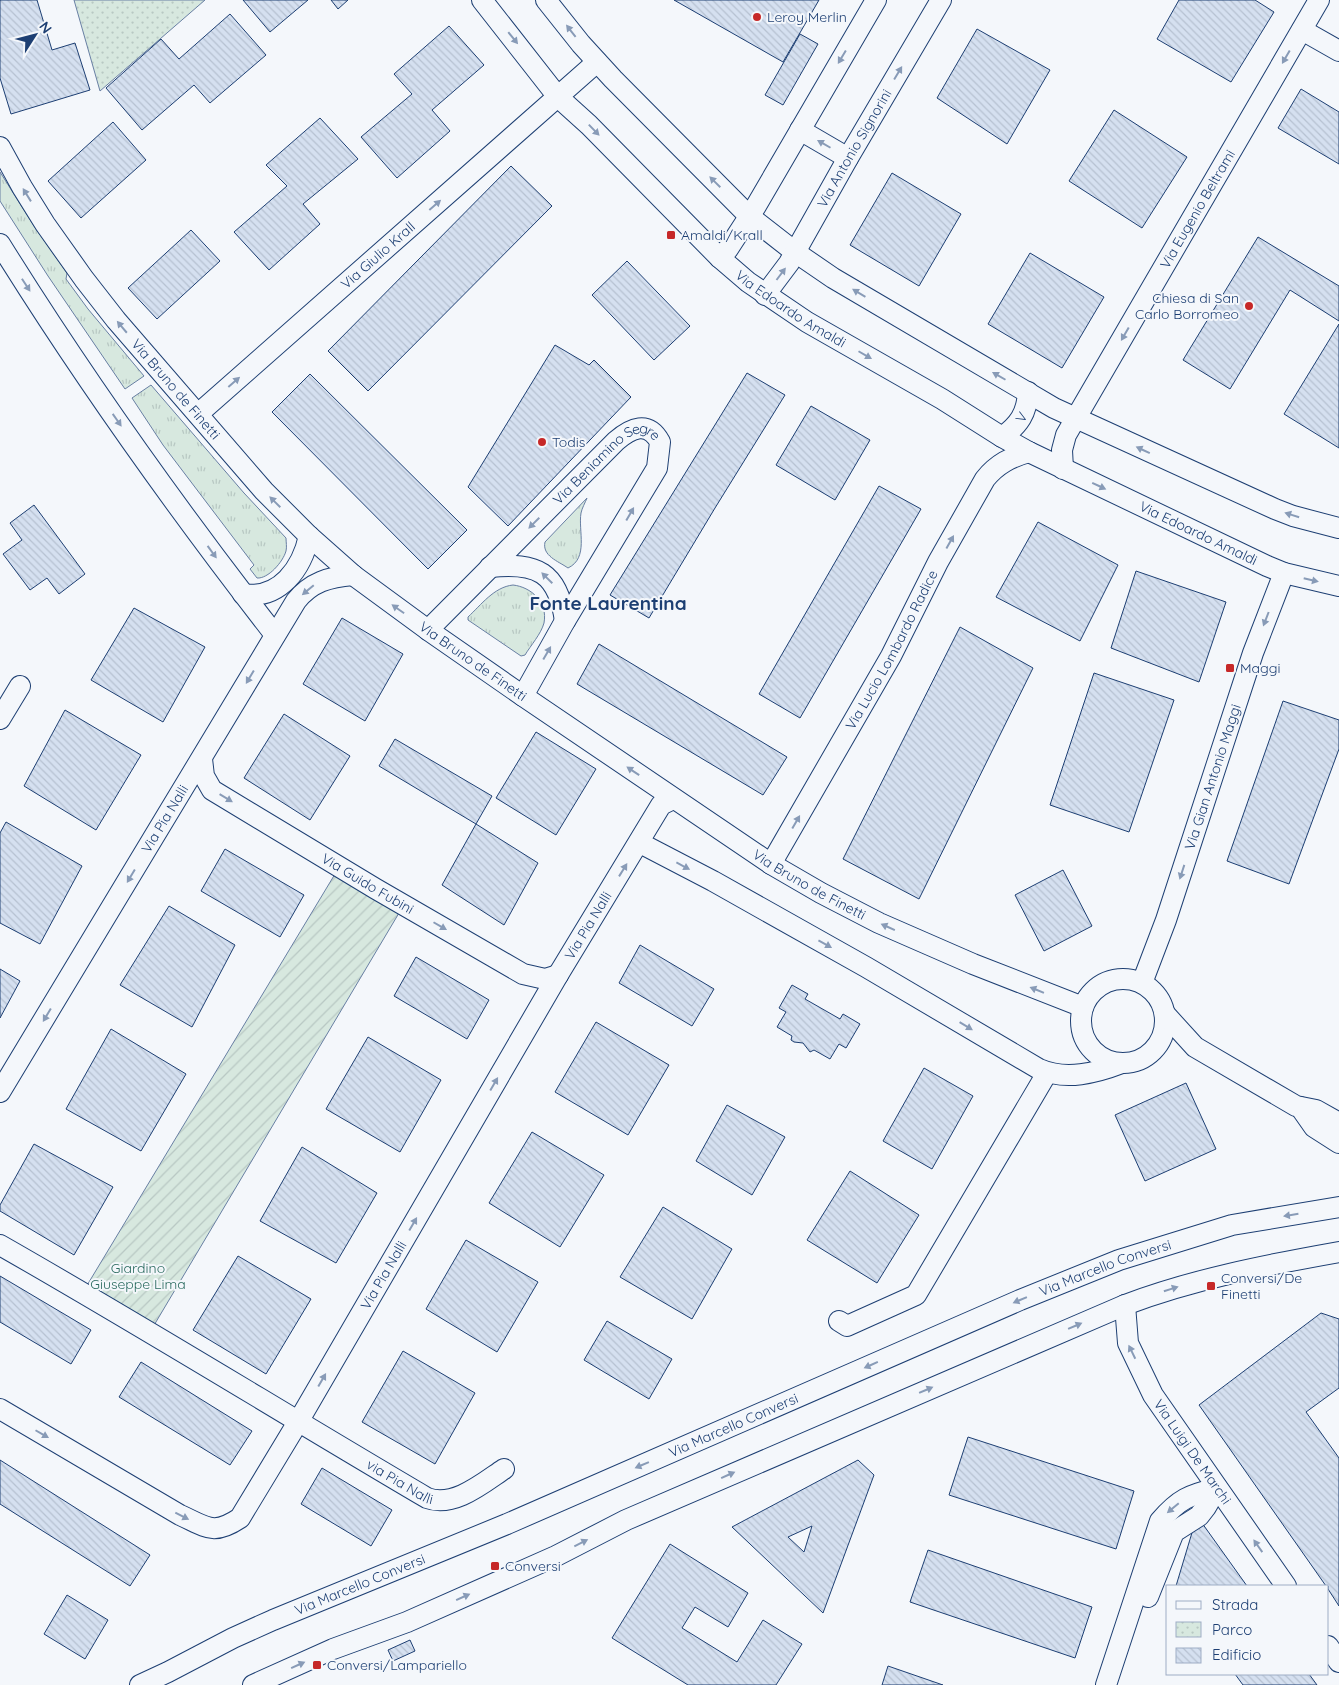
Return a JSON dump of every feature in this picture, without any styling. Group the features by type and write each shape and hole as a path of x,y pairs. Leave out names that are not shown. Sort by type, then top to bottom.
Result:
{"street":[{"name":"Via Edoardo Amaldi","path":"482,0 558,97 589,125 720,258 765,295 807,322 942,398 1029,452 1284,573 1339,586"},
{"path":"546,0 597,62 750,216 795,252 833,278 1076,419 1275,509 1303,519 1339,528"},
{"path":"720,258 750,216 876,0"},
{"name":"Via Antonio Signorini","path":"765,295 789,263 941,0"},
{"name":"Via Eugenio Beltrami","path":"1076,419 1319,0"},
{"path":"1302,30 1339,51"},
{"path":"558,97 597,62"},
{"name":"Via Giulio Krall","path":"198,414 558,97"},
{"path":"800,130 848,158"},
{"name":"Via Bruno de Finetti","path":"0,147 33,205 84,279 116,320 264,491 309,536 353,575 523,696 771,864 879,923 973,964 1083,1007"},
{"path":"0,244 131,440 275,635"},
{"name":"V","path":"1002,437 1021,420 1027,406 1028,392"},
{"path":"1063,469 1062,450 1064,440 1076,419"},
{"name":"Via Beniamino Segre","path":"428,630 616,441 630,430 638,428 654,432 660,442 658,468 565,621 523,696"},
{"name":"Via Lucio Lombardo Radice","path":"771,864 886,664 938,562 985,479 1002,463 1029,452"},
{"path":"243,594 262,595 284,582 301,562 309,536"},
{"path":"490,567 523,566 544,573 559,592 565,621"},
{"name":"Via Gian Antonio Maggi","path":"1142,983 1166,920 1253,653 1284,573"},
{"name":"Via Pia Nalli","path":"0,1092 202,760 296,601 311,586 326,578 353,575"},
{"path":"0,719 20,686"},
{"name":"Via Guido Fubini","path":"202,760 204,776 212,790 336,866 523,974 545,979 558,975"},
{"name":"Via Pia Nalli","path":"0,1409 180,1515 211,1529 224,1528 240,1518 298,1422 558,975 662,805 673,798"},
{"path":"640,843 713,881 866,967 1047,1073 1082,1074 1100,1072 1147,1056 1156,1047 1164,1031 1165,1014"},
{"path":"1122,1063 1109,1061 1097,1054 1088,1045 1082,1033 1081,1020 1083,1007 1088,996 1107,981 1118,978 1131,979 1142,983 1157,996 1165,1014 1195,1047 1300,1107 1316,1110 1339,1123"},
{"path":"1156,1047 1182,1045 1195,1047"},
{"path":"838,1321 847,1326 916,1295 1047,1073"},
{"path":"1300,1107 1314,1127 1339,1143"},
{"name":"Via Marcello Conversi","path":"140,1685 273,1620 507,1524 1020,1300 1119,1260 1232,1225 1339,1207"},
{"name":"via Pia Nalli","path":"0,1245 435,1501 451,1499 464,1493 504,1469"},
{"path":"253,1685 333,1649 407,1622 556,1556 635,1516 1125,1305 1188,1284 1244,1270 1339,1252"},
{"name":"Via Luigi De Marchi","path":"1125,1305 1128,1343 1153,1395 1285,1585"},
{"path":"1106,1685 1160,1521 1173,1506 1194,1494 1217,1488"},
{"path":"1117,1685 1164,1554 1174,1532 1199,1516 1217,1488"},
{"path":"1329,1647 1339,1662"}],"green space":[{"path":"74,0 205,0 100,91"},
{"path":"0,172 34,226 67,273 66,279 88,309 144,376 125,389 48,276 0,201"},
{"path":"151,385 244,493 286,538 284,555 278,565 266,576 257,578 250,569 254,565 163,445 132,398"},
{"path":"587,498 580,520 581,551 574,564 568,568 548,555 545,542"},
{"path":"513,585 532,592 541,602 545,615 543,627 525,655 521,656 468,620 468,617 494,593 506,586"},
{"name":"Giardino Giuseppe Lima","path":"335,874 399,913 150,1332 83,1292"}],"building":[{"path":"0,0 37,0 52,50 75,43 90,90 11,114 0,78"},
{"path":"243,0 308,0 270,32"},
{"path":"331,0 348,0 338,9"},
{"name":"Leroy Merlin","path":"674,0 819,0 783,62"},
{"path":"1179,0 1255,0 1274,12 1231,82 1157,39"},
{"path":"230,14 266,55 210,103 194,85 142,130 106,88 161,39 179,59"},
{"path":"449,26 484,65 432,110 450,131 397,178 361,137 412,94 394,74"},
{"path":"977,29 1050,70 1007,144 937,98"},
{"path":"800,34 818,44 783,105 765,95"},
{"path":"1301,89 1339,112 1339,164 1278,128"},
{"path":"1114,110 1187,157 1142,228 1069,181"},
{"path":"320,118 358,159 303,204 320,224 269,270 234,232 287,186 266,165"},
{"path":"113,122 146,160 81,218 48,181"},
{"path":"511,166 552,206 368,391 328,351"},
{"path":"892,173 961,214 919,286 850,245"},
{"path":"191,230 220,261 157,319 128,288"},
{"name":"Chiesa di San Carlo Borromeo","path":"1258,237 1339,286 1339,321 1290,290 1230,389 1183,360"},
{"path":"1030,253 1104,297 1062,368 988,324"},
{"path":"627,261 690,326 654,360 592,295"},
{"path":"1339,324 1339,448 1284,414"},
{"name":"Todis","path":"555,345 589,365 594,360 631,397 508,526 468,487"},
{"path":"747,373 785,395 649,618 610,595"},
{"path":"310,374 467,530 428,569 272,412"},
{"path":"811,406 870,440 835,500 776,465"},
{"path":"879,486 921,509 800,718 759,694"},
{"path":"34,505 85,574 59,594 47,578 30,590 3,554 22,540 10,523"},
{"path":"1038,522 1118,565 1080,641 996,597"},
{"path":"1136,571 1226,602 1199,682 1111,648"},
{"path":"134,608 205,647 163,722 91,680"},
{"path":"342,618 403,654 365,721 303,684"},
{"path":"960,627 1033,668 919,899 843,859"},
{"path":"599,644 787,757 763,795 577,684"},
{"path":"1094,673 1174,700 1129,832 1050,805"},
{"path":"1283,701 1339,720 1339,749 1289,884 1227,861"},
{"path":"65,710 141,755 96,830 24,786"},
{"path":"284,714 350,756 310,820 244,778"},
{"path":"536,732 596,769 556,835 496,798"},
{"path":"395,739 492,796 476,824 379,766"},
{"path":"6,822 82,866 40,944 0,923 0,833"},
{"path":"476,824 538,863 504,925 442,885"},
{"path":"225,849 304,895 280,937 201,891"},
{"path":"1063,870 1092,926 1044,951 1015,895"},
{"path":"169,906 235,945 192,1027 120,985"},
{"path":"640,945 714,989 692,1026 619,983"},
{"path":"416,957 489,1000 467,1039 394,996"},
{"path":"0,969 20,981 0,1018"},
{"path":"792,985 808,994 805,999 840,1019 843,1014 860,1024 846,1048 839,1044 830,1059 814,1050 810,1052 803,1043 794,1042 791,1040 792,1036 777,1027 786,1012 779,1008"},
{"path":"596,1022 669,1065 628,1135 555,1092"},
{"path":"111,1029 186,1074 141,1151 66,1109"},
{"path":"368,1037 441,1080 400,1152 326,1109"},
{"path":"924,1068 973,1096 932,1169 883,1141"},
{"path":"1186,1083 1216,1149 1145,1181 1115,1115"},
{"path":"727,1105 785,1137 752,1195 696,1161"},
{"path":"532,1132 604,1175 560,1247 489,1203"},
{"path":"34,1144 113,1187 74,1255 0,1211 0,1205"},
{"path":"302,1147 377,1193 336,1263 260,1221"},
{"path":"850,1171 919,1215 877,1283 807,1240"},
{"path":"663,1207 732,1249 692,1319 620,1277"},
{"path":"466,1240 538,1282 497,1352 426,1309"},
{"path":"238,1256 311,1299 266,1374 193,1330"},
{"path":"0,1276 91,1330 71,1364 0,1322"},
{"path":"1321,1313 1339,1319 1339,1388 1306,1412 1339,1458 1339,1606 1329,1591 1329,1585 1325,1585 1199,1405"},
{"path":"607,1321 672,1359 649,1399 584,1360"},
{"path":"403,1351 475,1393 435,1464 362,1422"},
{"path":"141,1362 252,1431 230,1465 119,1397"},
{"path":"968,1437 1134,1491 1116,1549 949,1495"},
{"path":"0,1460 150,1555 130,1586 0,1504"},
{"path":"858,1460 874,1475 823,1613 732,1527","holes":["812,1526 804,1552 788,1537"]},
{"path":"322,1468 392,1510 371,1546 301,1504"},
{"path":"1197,1516 1246,1585 1176,1585"},
{"path":"670,1544 748,1593 728,1627 695,1607 682,1628 737,1662 763,1620 802,1644 776,1685 688,1685 612,1638"},
{"path":"928,1550 1092,1607 1075,1658 910,1602"},
{"path":"67,1595 108,1620 85,1659 44,1634"},
{"path":"410,1640 415,1651 393,1661 388,1650"},
{"path":"888,1666 943,1685 882,1685"},
{"path":"1236,1675 1310,1675 1317,1685 1243,1685"}],"place":[{"name":"Leroy Merlin","path":"757,17"},
{"name":"Amaldi/Krall","path":"671,235"},
{"name":"Chiesa di San Carlo Borromeo","path":"1249,306"},
{"name":"Todis","path":"542,442"},
{"name":"Maggi","path":"1230,668"},
{"name":"Conversi/De Finetti","path":"1211,1286"},
{"name":"Conversi","path":"495,1566"},
{"name":"Conversi/Lampariello","path":"317,1665"}],"district":[{"name":"Fonte Laurentina","path":"608,603"}]}
